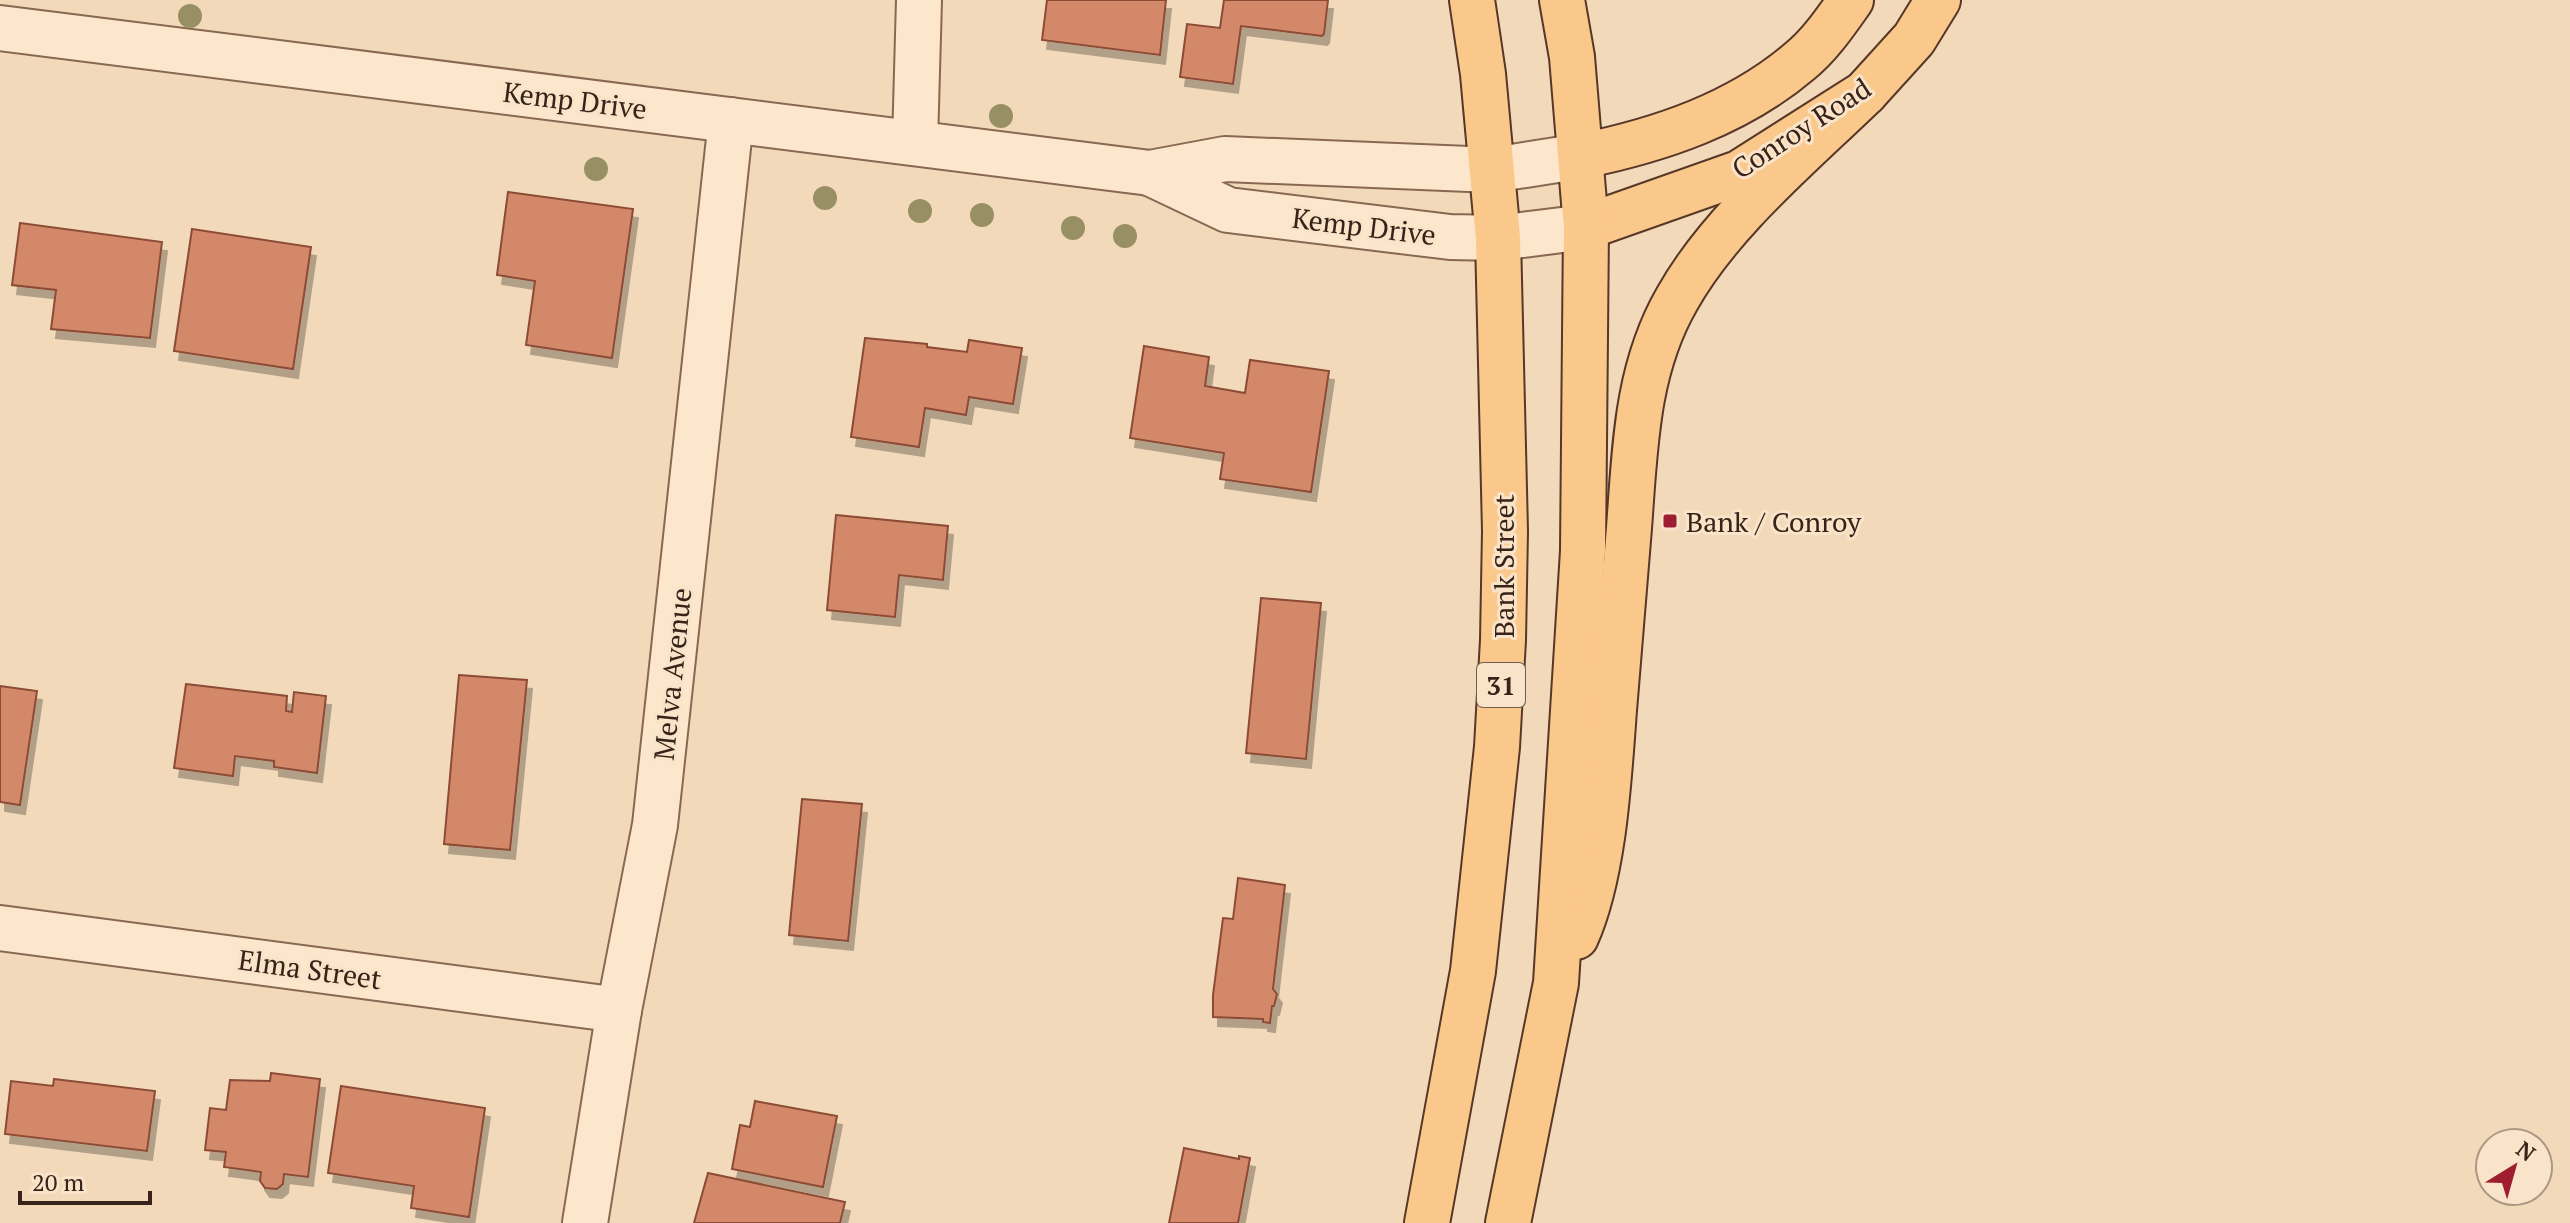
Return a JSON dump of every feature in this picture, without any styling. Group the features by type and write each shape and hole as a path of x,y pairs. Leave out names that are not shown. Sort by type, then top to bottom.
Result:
{"main road":[{"name":"Bank Street","path":"1427,1223 1473,971 1497,747 1503,640 1505,531 1498,238 1493,170 1472,0"},
{"path":"1508,1223 1556,983 1583,551 1586,227 1572,57 1562,0"},
{"name":"Conroy Road","path":"1582,156 1634,145 1711,118 1734,105 1801,61 1832,27 1851,0"},
{"name":"Conroy Road","path":"1586,227 1739,173 1865,93 1914,39 1938,0"},
{"path":"1556,983 1582,923 1593,880 1607,793 1638,410 1655,347 1677,297 1733,221 1865,93"}],"street":[{"path":"915,143 919,0"},
{"name":"Kemp Drive","path":"0,28 1150,173 1225,159 1493,170 1582,156"},
{"name":"Melva Avenue","path":"585,1223 619,1010 655,825 731,120"},
{"name":"Kemp Drive","path":"1150,173 1228,210 1450,237 1498,238 1586,227"},
{"name":"Elma Street","path":"0,928 619,1010"}],"building":[{"path":"1047,0 1166,0 1160,55 1042,40"},
{"path":"1224,0 1328,0 1324,34 1241,26 1233,84 1180,77 1187,24 1220,28"},
{"path":"508,192 633,209 612,358 526,345 535,281 497,275"},
{"path":"20,223 162,242 150,338 51,329 56,290 12,285"},
{"path":"192,229 311,247 293,369 174,351"},
{"path":"865,338 927,344 927,347 967,352 969,340 1022,348 1013,404 969,397 966,415 925,408 919,447 851,437"},
{"path":"1144,346 1209,357 1205,386 1245,393 1250,360 1329,371 1311,492 1220,479 1224,453 1130,438"},
{"path":"836,515 948,526 943,580 899,575 895,617 827,610"},
{"path":"1261,598 1321,603 1306,759 1246,753"},
{"path":"459,675 527,680 510,850 444,844"},
{"path":"186,684 287,696 286,711 292,712 294,692 326,696 317,773 274,767 274,761 235,756 233,776 174,768"},
{"path":"0,686 37,691 20,805 0,802"},
{"path":"802,799 862,804 848,941 789,935"},
{"path":"1238,878 1285,885 1273,989 1277,994 1270,1023 1263,1022 1263,1019 1213,1017 1223,918 1233,919"},
{"path":"271,1073 320,1079 308,1177 284,1174 283,1184 277,1189 265,1188 260,1181 261,1172 224,1167 226,1152 205,1150 210,1108 226,1110 230,1080 270,1081"},
{"path":"54,1079 155,1091 147,1151 5,1134 11,1081 53,1086"},
{"path":"341,1086 485,1108 469,1217 411,1208 414,1186 328,1173"},
{"path":"755,1101 837,1116 823,1187 732,1169 740,1125 750,1127"},
{"path":"1184,1148 1239,1159 1239,1156 1250,1158 1238,1223 1169,1223"},
{"path":"708,1173 845,1202 840,1223 694,1223"}],"place":[{"name":"Bank / Conroy","path":"1670,521"}]}
